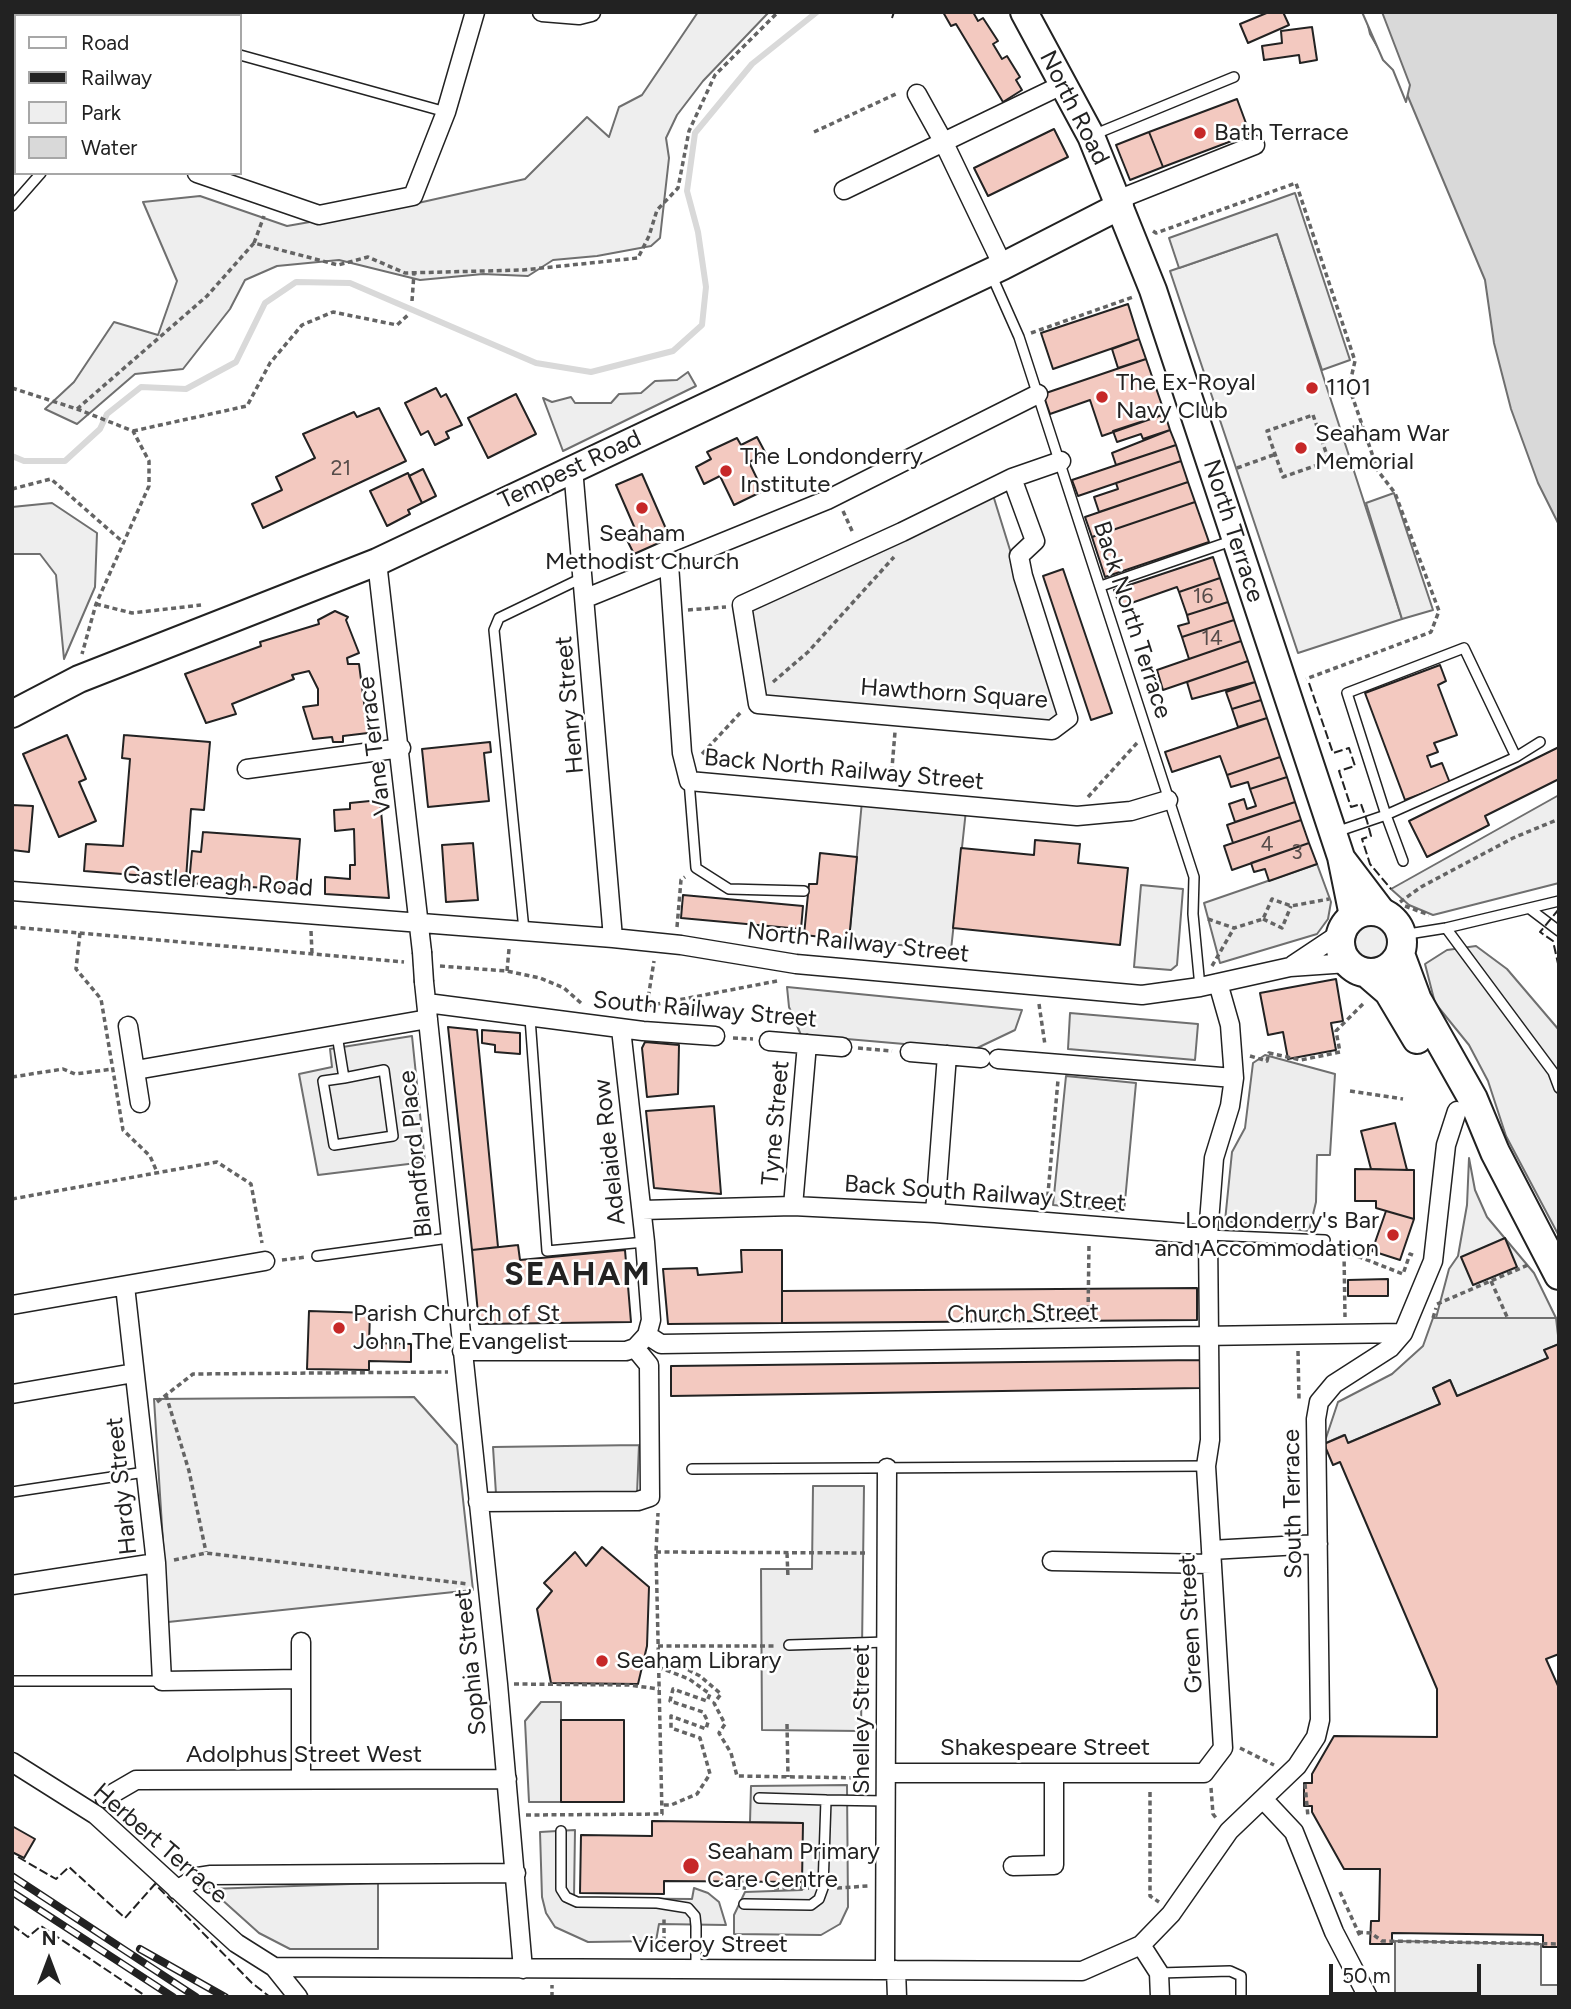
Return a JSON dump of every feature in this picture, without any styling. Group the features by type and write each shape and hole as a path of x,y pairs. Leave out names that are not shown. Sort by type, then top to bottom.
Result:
{"main road":[{"name":"North Road","path":"1024,12 1091,136 1119,203"},
{"name":"Tempest Road","path":"12,714 79,679 377,562 997,269 1119,203"},
{"name":"North Terrace","path":"1119,203 1153,290 1336,845 1347,915"},
{"name":"North Terrace","path":"1336,845 1391,908"},
{"path":"1495,1152 1457,1111 1389,992 1342,954 1347,915 1391,908 1391,918 1413,991 1473,1100 1495,1152 1559,1275"},
{"path":"1358,968 1387,969 1401,945"}],"street":[{"path":"204,175 319,215 413,196 446,112 475,12"},
{"path":"542,12 579,15 591,12"},
{"path":"844,190 1064,84"},
{"path":"917,94 943,141 997,269"},
{"path":"1119,203 1255,145"},
{"path":"586,598 836,495 1038,394"},
{"path":"755,697 742,605 1012,478 1061,461"},
{"name":"Henry Street","path":"573,468 614,938"},
{"name":"Hawthorn Square","path":"755,697 758,704 1052,730 1068,718 1023,576 1019,556 1035,541 1012,478"},
{"name":"Vane Terrace","path":"377,562 401,748 423,960"},
{"name":"Back North Railway Street","path":"669,564 682,753 690,781 1077,816 1131,811 1168,800"},
{"path":"247,768 401,748"},
{"name":"Castlereagh Road","path":"12,891 420,923"},
{"name":"North Railway Street","path":"1290,967 1316,952 1347,915"},
{"name":"North Railway Street","path":"420,923 614,938 681,945 796,964 1130,993 1200,988 1290,967 1358,968"},
{"name":"Blandford Place","path":"423,960 462,1351"},
{"name":"Green Street","path":"1205,1771 1223,1748 1206,1466 1210,1440 1208,1235 1214,1158 1230,1106 1234,1077 1230,1025 1218,983"},
{"name":"South Railway Street","path":"135,1068 337,1035 427,1011 715,1036"},
{"path":"128,1026 140,1103"},
{"name":"Adelaide Row","path":"621,1029 652,1320 641,1341"},
{"name":"South Railway Street","path":"769,1041 842,1047"},
{"name":"Tyne Street","path":"793,1206 807,1044"},
{"path":"910,1052 1234,1077"},
{"path":"934,1213 947,1055"},
{"name":"South Terrace","path":"1141,1945 1171,1914 1228,1831 1263,1799 1307,1752 1321,1720 1316,1419 1319,1402 1334,1384 1390,1348 1403,1333 1433,1261 1446,1145 1457,1111"},
{"name":"Back South Railway Street","path":"642,1210 793,1206 934,1213 1208,1235"},
{"path":"12,1305 265,1261"},
{"name":"Hardy Street","path":"125,1286 156,1563 162,1681"},
{"name":"Church Street","path":"462,1351 626,1352 641,1341 661,1344 1403,1333"},
{"path":"478,1502 638,1501 650,1496 649,1365 641,1341"},
{"name":"Sophia Street","path":"462,1351 498,1684 523,1969"},
{"path":"12,1394 134,1373"},
{"name":"Shelley Street","path":"887,1468 886,1801 891,1970 897,1997"},
{"path":"1052,1561 1212,1557 1318,1544"},
{"path":"12,1585 156,1563"},
{"path":"301,1642 301,1779"},
{"path":"162,1681 301,1679"},
{"name":"Herbert Terrace","path":"12,1762 96,1815 236,1943 274,1967"},
{"name":"Shakespeare Street","path":"886,1775 1205,1771"},
{"path":"1013,1866 1054,1865 1054,1773"},
{"name":"Adolphus Street West","path":"106,1798 136,1780 507,1779"},
{"path":"1263,1799 1294,1832 1334,1932 1368,1997"},
{"path":"177,1889 198,1877 211,1875 516,1873"},
{"path":"1141,1945 1159,1973 1160,1997"},
{"name":"Viceroy Street","path":"274,1967 1082,1971 1141,1945"},
{"path":"274,1967 298,1997"}],"lane":[{"path":"242,56 446,112"},
{"path":"1091,136 1234,77"},
{"path":"12,206 39,175"},
{"name":"Back North Terrace","path":"997,269 1195,877 1193,914 1200,988"},
{"path":"1101,586 1236,539"},
{"path":"524,930 494,630 499,618 584,578"},
{"path":"1404,861 1386,815 1347,693 1464,648 1516,757"},
{"path":"1336,845 1386,815 1516,757 1540,742"},
{"path":"690,781 696,868 729,889 804,891"},
{"path":"1401,945 1446,928 1559,901"},
{"path":"1530,909 1559,931"},
{"path":"1446,928 1553,1072 1559,1088"},
{"path":"530,1018 547,1251 645,1242"},
{"path":"337,1035 344,1077"},
{"path":"384,1070 393,1136 334,1145 323,1081 344,1077 384,1070"},
{"name":"Back South Railway Street","path":"1208,1235 1325,1240"},
{"path":"317,1256 449,1238"},
{"path":"692,1468 1206,1466"},
{"path":"12,1492 145,1472"},
{"path":"789,1645 887,1642"},
{"path":"12,1681 162,1681"},
{"path":"759,1798 886,1801"},
{"path":"744,1904 811,1905 819,1899 823,1888 825,1800"},
{"path":"561,1831 561,1889 566,1897 577,1902 664,1903 688,1908 695,1916 696,1970"},
{"path":"1159,1973 1230,1971 1241,1976 1241,1997"}],"path":[{"path":"254,243 338,264 368,257 405,273 523,270 638,258 649,236 657,210 678,188 690,131 715,75 778,12"},
{"path":"814,132 901,92 917,94"},
{"path":"1156,233 1296,183 1355,361 1349,387 1378,471 1395,493 1439,611 1431,632 1301,681"},
{"path":"77,409 207,296 254,243 270,198"},
{"path":"412,301 414,273"},
{"path":"1019,337 1153,290"},
{"path":"12,388 77,409 133,432 247,406 270,363 302,325 333,312 397,325 408,316"},
{"path":"1313,415 1321,439 1329,461 1283,477 1267,431 1313,415"},
{"path":"1321,439 1362,424"},
{"path":"82,652 96,604 149,486 149,460 133,432"},
{"path":"1215,476 1276,454"},
{"path":"12,489 51,479 124,544"},
{"path":"836,495 860,551"},
{"path":"690,781 701,755 755,697 808,652 903,548 906,541 902,532"},
{"path":"96,604 132,613 196,605 221,607 230,621"},
{"path":"673,612 742,605"},
{"path":"890,799 896,716"},
{"path":"1077,816 1082,803 1148,731"},
{"path":"1391,908 1421,887 1513,838 1559,819"},
{"path":"677,929 681,880 696,868"},
{"path":"1263,919 1272,899 1292,906 1347,915"},
{"path":"1193,914 1234,928 1263,919 1282,928 1292,906"},
{"path":"12,927 423,960 507,971 540,978 564,988 589,1010"},
{"path":"311,927 312,953"},
{"path":"1200,988 1234,928"},
{"path":"76,969 80,932"},
{"path":"507,971 509,948"},
{"path":"643,1031 655,955"},
{"path":"647,1006 777,981"},
{"path":"1039,1001 1038,1012 1055,1064 1046,1222"},
{"path":"1230,1025 1243,1026 1249,1056 1267,1061 1269,1053 1301,1060 1340,1052 1336,1031 1365,1003"},
{"name":"South Railway Street","path":"715,1036 769,1041"},
{"name":"South Railway Street","path":"842,1047 910,1052"},
{"path":"12,1077 63,1069 75,1074 135,1068"},
{"path":"1350,1091 1403,1099"},
{"path":"12,1199 217,1162 251,1184 265,1261 317,1256"},
{"path":"1088,1338 1090,1226"},
{"path":"1325,1240 1344,1253 1403,1274 1410,1254 1433,1261"},
{"path":"1344,1253 1345,1334"},
{"path":"1437,1304 1531,1263"},
{"path":"1491,1281 1508,1319"},
{"path":"1433,1318 1440,1291"},
{"path":"1298,1335 1300,1407"},
{"path":"139,1417 193,1374 464,1371"},
{"path":"166,1395 189,1471 206,1552"},
{"path":"510,1815 662,1814 656,1552 658,1507 650,1496"},
{"path":"156,1563 206,1552 487,1586"},
{"path":"656,1552 887,1553"},
{"path":"787,1553 788,1578"},
{"path":"658,1646 789,1645"},
{"path":"658,1654 700,1676 721,1694 714,1703 725,1724 719,1733 731,1753 737,1776 886,1775"},
{"path":"658,1667 690,1679 710,1694 706,1701 673,1689 670,1701 703,1712 708,1722 706,1729 671,1716 671,1728 700,1738 710,1774 697,1794 671,1805 662,1805"},
{"path":"498,1684 629,1685 672,1696"},
{"path":"660,1722 671,1724"},
{"path":"787,1724 788,1777"},
{"path":"1264,1774 1274,1765"},
{"path":"1205,1771 1210,1777 1213,1814 1217,1819"},
{"path":"1150,1773 1150,1896 1160,1903 1167,1893"},
{"path":"1210,1829 1227,1810"},
{"path":"664,1903 664,1970"},
{"path":"1358,1932 1371,1933 1382,1941 1559,1944"}],"green space":[{"path":"698,12 769,12 703,81 677,115 666,138 669,158 660,238 651,246 597,256 553,260 528,276 483,274 420,280 339,260 277,266 245,280 230,309 183,369 135,374 77,424 45,409 74,382 114,322 158,335 177,281 143,202 200,196 287,226 418,203 525,179 587,117 609,137 619,107 642,95"},
{"path":"1277,234 1402,619 1298,653 1170,271"},
{"path":"688,372 696,386 563,451 543,398 552,402 571,397 575,403 611,403 619,394 641,393 655,381 677,380"},
{"path":"993,495 1062,718 1053,727 765,698 747,610"},
{"path":"52,503 97,533 95,587 64,659 56,575 40,554 12,554 12,507"},
{"path":"1559,795 1559,883 1433,915 1409,905 1391,889"},
{"path":"1317,864 1331,902 1328,919 1317,934 1220,963 1204,903"},
{"path":"1141,885 1183,889 1177,965 1171,970 1134,967"},
{"path":"1372,925 1384,930 1389,942 1384,954 1372,959 1360,954 1355,942 1360,930"},
{"path":"1469,1158 1475,1190 1487,1217 1534,1273 1556,1318 1436,1318 1449,1269 1458,1256 1467,1205"},
{"path":"414,1397 457,1445 473,1590 168,1622 154,1399"},
{"path":"378,1883 378,1949 290,1949 259,1933 210,1889"}],"shaded area":[{"path":"1295,193 1350,360 1322,370 1277,234 1179,268 1169,238"},
{"path":"1394,493 1433,610 1402,619 1366,503"},
{"path":"862,801 966,810 951,950 849,940"},
{"path":"1476,946 1507,969 1559,1030 1559,1236 1506,1136 1488,1081 1469,1045 1435,1003 1425,964 1447,950"},
{"path":"787,987 1022,1010 1015,1030 973,1050 801,1035 789,1007"},
{"path":"1070,1013 1198,1024 1195,1060 1068,1049"},
{"path":"412,1036 425,1162 318,1175 299,1074 332,1067 330,1049"},
{"path":"1265,1055 1335,1074 1330,1155 1317,1155 1316,1202 1309,1231 1225,1221 1232,1152 1245,1128 1253,1063"},
{"path":"1066,1076 1136,1083 1124,1212 1053,1205"},
{"path":"1433,1318 1556,1318 1559,1344 1545,1350 1548,1358 1457,1396 1450,1380 1433,1388 1440,1404 1348,1443 1344,1435 1324,1444 1338,1402 1392,1374 1423,1346"},
{"path":"639,1445 637,1494 496,1494 493,1447"},
{"path":"813,1486 864,1486 861,1731 762,1730 761,1569 812,1569"},
{"path":"541,1702 561,1702 561,1802 529,1802 525,1721"},
{"path":"847,1785 848,1907 840,1924 821,1935 734,1934 734,1915 745,1892 802,1890 802,1823 750,1822 751,1786"},
{"path":"575,1830 574,1898 692,1899 694,1888 708,1893 719,1902 726,1925 659,1924 656,1941 588,1942 555,1927 546,1913 542,1897 540,1832"},
{"path":"1395,1941 1541,1944 1541,1985 1559,1985 1559,1997 1395,1997"}],"water":[{"path":"1365,12 1559,12 1559,525 1538,483 1511,409 1494,343 1485,280 1396,68 1382,55 1370,34"}],"pier":[{"path":"1362,12 1382,12 1410,85 1406,102 1393,70 1383,60"}],"building":[{"path":"943,12 973,12 978,21 983,18 998,41 993,44 1002,59 1007,56 1020,77 1016,80 1022,90 1003,102 956,24 951,26"},
{"path":"1269,12 1283,12 1289,25 1248,43 1240,24"},
{"path":"1312,27 1317,60 1300,63 1299,55 1264,60 1262,46 1282,43 1281,31"},
{"name":"Bath Terrace","path":"1237,99 1250,134 1163,167 1149,132"},
{"path":"1054,129 1068,157 988,196 974,168"},
{"path":"1149,132 1163,167 1130,180 1116,145"},
{"path":"1128,304 1139,339 1053,369 1041,333"},
{"path":"1139,339 1146,359 1118,368 1112,349"},
{"name":"The Ex-Royal Navy Club","path":"1146,359 1165,414 1102,436 1090,400 1050,414 1043,394"},
{"path":"436,388 441,397 446,394 462,425 446,432 449,438 435,445 428,431 421,435 405,403"},
{"path":"516,394 536,434 488,458 468,418"},
{"path":"379,408 406,461 263,528 252,504 282,490 276,477 315,458 303,434 354,412 357,417"},
{"path":"1165,414 1170,430 1143,439 1141,434 1117,442 1113,431"},
{"path":"1170,430 1176,445 1116,465 1112,453"},
{"name":"The Londonderry Institute","path":"757,437 766,454 749,462 763,491 734,505 720,476 704,484 696,467 711,459 707,452 737,438 741,445"},
{"path":"1176,445 1181,461 1078,496 1072,480"},
{"path":"1181,461 1188,482 1099,512 1094,497 1118,489 1116,483"},
{"path":"423,469 436,496 422,503 409,476"},
{"path":"408,473 422,503 408,510 410,514 387,526 370,491"},
{"name":"Seaham Methodist Church","path":"642,474 670,538 634,554 625,536 636,531 616,485"},
{"path":"1188,482 1195,502 1092,537 1085,517"},
{"path":"1195,502 1209,542 1105,577 1092,537"},
{"path":"1213,557 1220,578 1179,592 1177,587 1120,607 1114,590"},
{"path":"1063,569 1112,713 1091,720 1043,576"},
{"path":"1220,578 1228,602 1187,615 1179,592"},
{"path":"1228,602 1234,620 1182,637 1178,626 1189,623 1187,615"},
{"path":"335,611 348,617 346,620 359,653 347,658 348,664 359,664 368,733 343,736 343,742 333,742 332,737 313,739 303,707 318,705 318,689 309,671 292,675 294,679 232,704 236,714 206,723 185,674 261,646 260,642 319,624 318,620"},
{"path":"1234,620 1241,641 1189,659 1182,637"},
{"path":"1241,641 1248,661 1163,690 1157,670"},
{"path":"1248,661 1255,682 1192,699 1187,682"},
{"path":"1440,665 1446,681 1438,685 1457,735 1434,743 1438,752 1427,756 1431,767 1442,763 1450,783 1405,800 1365,693"},
{"path":"1255,682 1261,700 1232,709 1226,692"},
{"path":"1261,700 1267,718 1238,727 1232,709"},
{"path":"1267,718 1280,757 1227,775 1220,756 1172,772 1165,752"},
{"path":"67,735 86,779 79,782 96,821 59,837 23,754"},
{"path":"124,735 210,742 204,810 191,809 186,879 84,871 86,844 123,846 130,759 122,758"},
{"path":"490,742 491,752 484,753 489,801 428,807 422,749"},
{"path":"1559,747 1559,779 1485,816 1489,825 1427,857 1409,821"},
{"path":"1280,757 1287,777 1250,789 1248,782 1231,787 1227,775"},
{"path":"1287,777 1295,802 1235,822 1229,804 1244,799 1247,809 1256,806 1250,789"},
{"path":"380,800 389,898 325,894 325,877 350,879 350,865 355,865 354,829 335,831 334,810 350,809 350,803"},
{"path":"1295,802 1301,820 1233,843 1227,825"},
{"path":"12,805 33,806 29,852 12,850"},
{"path":"1301,820 1309,843 1232,870 1224,846"},
{"path":"203,832 300,839 296,890 189,883 192,851 201,852"},
{"path":"1035,840 1080,844 1078,863 1128,868 1120,945 953,928 961,848 1034,855"},
{"path":"473,843 478,900 446,902 442,845"},
{"path":"1309,843 1317,864 1269,881 1265,869 1254,872 1251,863"},
{"path":"820,853 857,857 849,940 804,935 809,884 817,884"},
{"path":"683,895 803,906 801,929 681,918"},
{"path":"1336,979 1343,1021 1331,1023 1336,1050 1288,1059 1283,1032 1268,1035 1260,993"},
{"path":"448,1027 477,1030 498,1247 472,1250"},
{"path":"482,1030 520,1033 520,1054 495,1052 495,1045 482,1043"},
{"path":"645,1042 679,1045 678,1094 647,1097 642,1048"},
{"path":"714,1106 721,1194 654,1188 646,1111"},
{"path":"1395,1123 1407,1170 1371,1169 1361,1131"},
{"path":"1355,1169 1414,1170 1414,1219 1376,1208 1376,1201 1355,1201"},
{"name":"Londonderry's Bar and Accommodation","path":"1386,1211 1414,1219 1400,1260 1372,1251"},
{"path":"1505,1238 1517,1267 1473,1285 1461,1257"},
{"path":"518,1245 520,1260 625,1250 631,1322 479,1324 472,1250"},
{"path":"741,1250 782,1250 782,1323 668,1324 663,1269 697,1268 698,1275 742,1272"},
{"path":"1388,1279 1388,1296 1348,1296 1348,1280"},
{"path":"1197,1288 1197,1320 782,1323 782,1291"},
{"name":"Parish Church of St John The Evangelist","path":"309,1311 370,1313 369,1343 411,1344 411,1362 369,1361 369,1370 307,1369"},
{"path":"1559,1344 1559,1654 1546,1659 1559,1688 1559,1947 1543,1947 1543,1935 1392,1933 1392,1944 1370,1944 1371,1921 1379,1921 1380,1869 1344,1869 1312,1812 1312,1806 1304,1806 1304,1783 1312,1783 1312,1774 1334,1736 1437,1737 1437,1689 1340,1462 1333,1465 1324,1444 1345,1435 1348,1443 1440,1404 1433,1388 1450,1380 1457,1396 1548,1358 1544,1350"},
{"path":"1200,1360 1201,1388 671,1396 671,1366"},
{"path":"602,1547 649,1587 647,1646 638,1684 551,1683 537,1609 552,1591 544,1583 575,1552 586,1566"},
{"path":"561,1720 624,1720 624,1802 561,1802"},
{"name":"Seaham Primary Care Centre","path":"652,1821 803,1823 802,1882 664,1881 664,1894 580,1893 581,1835 652,1836"},
{"path":"12,1826 35,1839 24,1858 12,1852"}],"waterway":[{"path":"12,456 24,461 65,461 100,429 107,414 141,387 186,389 236,362 265,303 296,282 350,283 536,363 591,372 673,351 702,325 706,287 698,232 687,191 695,133 752,64 817,12"}],"railway":[{"path":"12,1876 196,1997"},
{"path":"12,1892 173,1997"},
{"path":"140,1949 225,1997"}],"fence":[{"path":"892,18 894,12"},
{"path":"1309,683 1333,753 1349,748 1355,766 1339,771 1351,807 1361,804 1367,821 1371,836 1362,839 1370,864 1391,889"},
{"path":"1559,909 1540,932 1553,941 1559,968"},
{"path":"18,1857 56,1879 69,1867 125,1918 155,1884 252,1983 270,1997"},
{"path":"12,1925 28,1937 41,1926 147,1997"}],"place":[{"name":"Bath Terrace","path":"1200,133"},
{"name":"1101","path":"1312,388"},
{"name":"The Ex-Royal Navy Club","path":"1102,397"},
{"name":"Seaham War Memorial","path":"1301,448"},
{"name":"The Londonderry Institute","path":"726,471"},
{"name":"Seaham Methodist Church","path":"642,508"},
{"name":"Londonderry's Bar and Accommodation","path":"1393,1235"},
{"name":"Parish Church of St John The Evangelist","path":"339,1328"},
{"name":"Seaham Library","path":"602,1661"},
{"name":"Seaham Primary Care Centre","path":"691,1866"}],"district":[{"name":"SEAHAM","path":"578,1276"}]}
